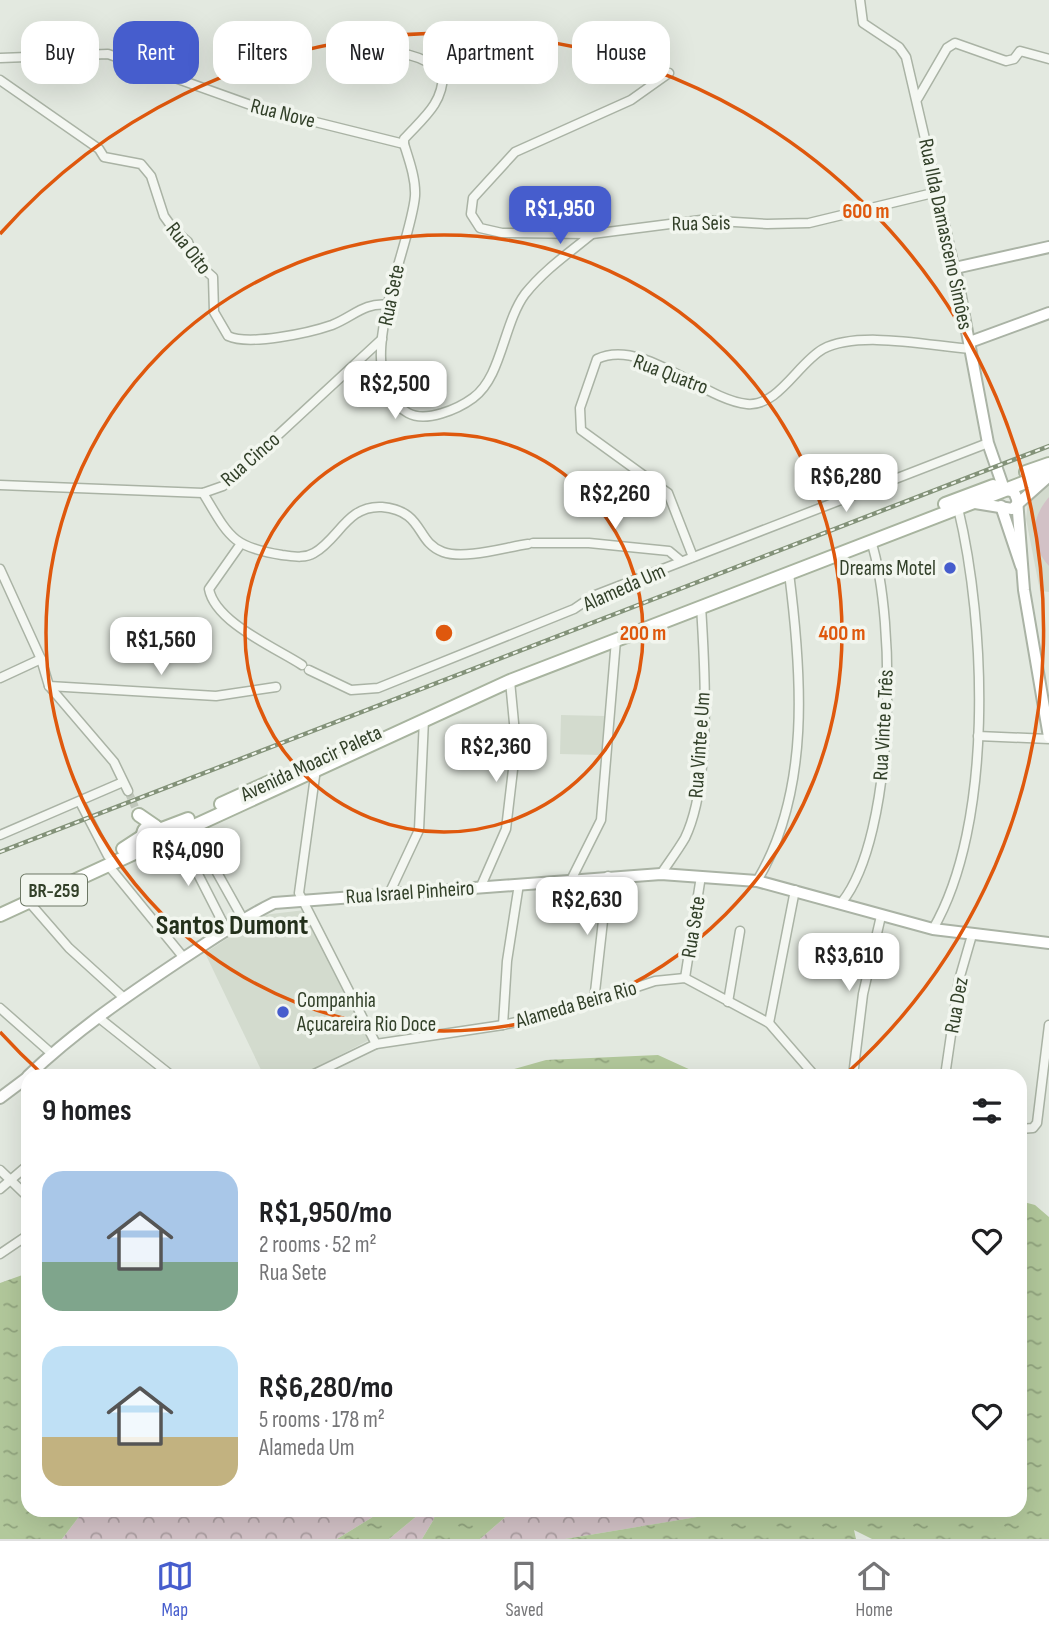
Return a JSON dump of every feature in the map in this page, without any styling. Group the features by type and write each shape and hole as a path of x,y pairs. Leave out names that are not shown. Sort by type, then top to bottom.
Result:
{"main road":[{"name":"Avenida Moacir Paleta","path":"152,835 177,833 510,681 973,503 1049,464"},
{"name":"Avenida Moacir Paleta","path":"0,915 152,835 551,657 1003,486 1049,475"},
{"path":"137,811 152,835"},
{"name":"Avenida Moacir Paleta","path":"0,906 108,860"}],"street":[{"name":"Rua Ilda Damasceno Simôes","path":"860,0 863,23 903,51 918,98 955,268 988,443 1003,486"},
{"path":"918,98 943,54 955,43 1006,61 1014,59 1019,51 1049,59"},
{"name":"Rua Nove","path":"0,58 108,54 159,70 259,108 404,144"},
{"path":"404,144 404,139 434,108 443,90 443,74 426,59 409,55"},
{"name":"Rua Oito","path":"0,80 99,149 104,157 141,164 151,176 164,216 174,230 188,242 196,262 213,277 214,312 229,335 248,341 308,330 332,324 370,304 388,305"},
{"name":"Rua Seis","path":"654,84 631,100 515,152 473,198 471,214 480,228 502,233 592,234 701,220 767,224 809,223 937,192"},
{"name":"Rua Sete","path":"404,144 415,195 382,339 383,383 393,402 410,414 428,415 450,410 474,397 490,380 502,339 524,296 556,261 592,234"},
{"path":"955,268 1049,247"},
{"path":"970,345 1049,313"},
{"name":"Rua Cinco","path":"0,485 203,494 223,486 238,475 382,339"},
{"name":"Rua Quatro","path":"693,557 668,494 581,430 580,408 590,371 597,359 606,355 639,359 732,400 755,404 774,395 812,356 845,341 970,345"},
{"name":"Alameda Um","path":"240,545 209,589 211,599 225,617 306,667 351,690 378,688 574,609 593,596 988,443"},
{"path":"973,503 1012,509 1049,475"},
{"path":"978,736 1049,738 1021,566 999,498 1003,486 1014,492 1017,505 1023,559 1021,566"},
{"path":"203,494 227,533 240,545 252,550 298,557 314,553 356,512 380,507 410,514 427,538 443,552 473,554 531,543 589,543 669,551 681,561"},
{"path":"933,929 950,896 961,857 975,777 978,736 978,634 967,544 958,508"},
{"name":"Rua Vinte e Três","path":"842,902 861,874 868,852 885,736 887,640 883,595 871,541"},
{"path":"0,569 41,659 49,686 114,762 128,791"},
{"path":"757,880 782,830 792,786 797,734 797,661 789,573"},
{"name":"Rua Vinte e Um","path":"661,874 685,837 700,777 704,657 701,607"},
{"path":"572,878 601,820 616,640"},
{"path":"0,678 41,659"},
{"path":"481,886 506,829 516,744 510,681"},
{"path":"49,686 216,696 276,687"},
{"path":"389,894 419,830 424,719"},
{"path":"316,769 299,887 303,900 376,1044"},
{"path":"0,835 123,782"},
{"path":"80,802 108,860 184,958"},
{"path":"191,826 243,919"},
{"path":"177,833 226,929"},
{"name":"Rua Israel Pinheiro","path":"36,1069 51,1053 123,997 226,929 274,903 572,878 661,874 701,876 757,880 933,929 1049,943"},
{"path":"594,1001 608,876"},
{"name":"Rua Sete","path":"685,978 701,876"},
{"path":"503,1025 507,961 519,884"},
{"path":"769,1023 795,890"},
{"path":"29,902 69,948 123,997"},
{"path":"854,1069 863,994 881,916"},
{"path":"728,1002 740,931"},
{"name":"Rua Dez","path":"946,1069 959,980 972,935"},
{"path":"685,978 769,1023 809,1069"},
{"name":"Alameda Beira Rio","path":"324,1069 376,1044 503,1025 594,1001 655,981 685,978"},
{"path":"0,1008 51,1053"},
{"path":"97,1017 163,1069"},
{"path":"1027,1128 1033,1128 1037,1123 1049,1025"},
{"name":"Rua Israel Pinheiro","path":"0,1098 21,1082"},
{"path":"0,1170 21,1190"},
{"path":"0,1189 21,1171"},
{"path":"0,1254 21,1240"}],"shaded area":[{"path":"1049,483 1049,592 1040,591 1026,519 1028,501"},
{"path":"561,715 606,716 602,755 560,754"},
{"name":"Companhia Açucareira Rio Doce","path":"305,910 371,1039 313,1069 261,1069 205,953 263,915"}],"green space":[{"path":"1049,497 1049,566 1038,549 1034,532 1038,514"},
{"path":"79,1517 373,1517 337,1539 62,1539"},
{"path":"416,1517 434,1517 422,1539 389,1539"},
{"path":"505,1517 698,1517 565,1539 480,1539"}],"water":[{"path":"658,1055 689,1069 514,1069 546,1060"},
{"path":"1027,1203 1035,1205 1049,1217 1049,1539 872,1539 854,1530 856,1539 565,1539 697,1517 1027,1517"},
{"path":"21,1276 21,1517 79,1517 62,1539 0,1539 0,1283"},
{"path":"373,1517 416,1517 389,1539 337,1539"},
{"path":"505,1517 480,1539 422,1539 434,1519"}],"tunnel":[{"path":"128,791 135,807"}],"railway":[{"path":"0,852 1049,446"}],"place":[{"name":"Dreams Motel","path":"950,568"},
{"name":"Companhia Açucareira Rio Doce","path":"283,1012"}],"district":[{"name":"Santos Dumont","path":"232,924"}]}
